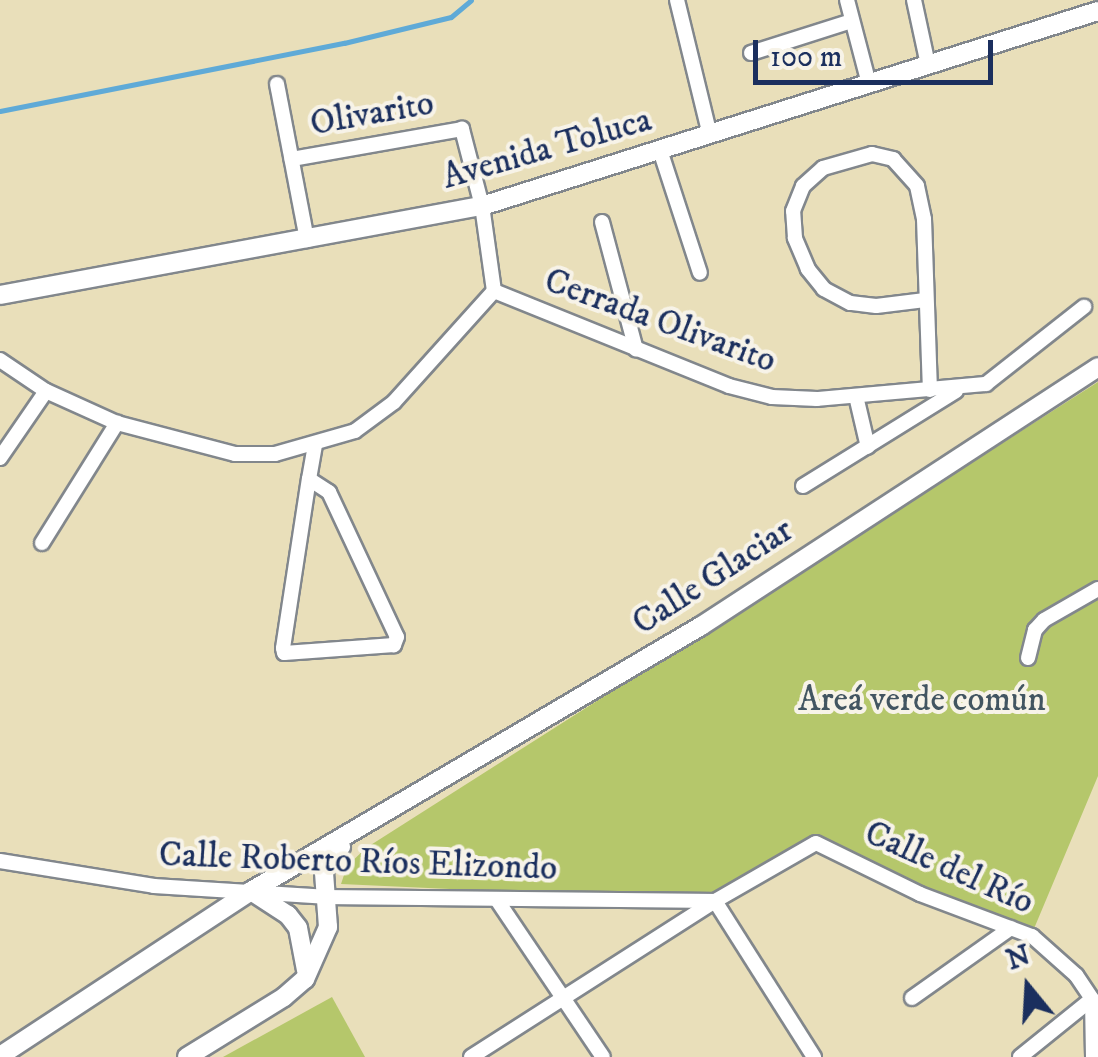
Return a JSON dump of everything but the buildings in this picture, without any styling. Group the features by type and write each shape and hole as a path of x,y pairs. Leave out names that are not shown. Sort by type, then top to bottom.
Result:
{"street":[{"path":"677,0 710,135"},
{"path":"847,0 869,84"},
{"path":"914,0 928,65"},
{"name":"Avenida Toluca","path":"0,295 482,206 928,65 1094,8"},
{"path":"751,52 852,21"},
{"path":"277,84 308,240"},
{"name":"Olivarito","path":"292,159 462,128 482,206"},
{"path":"660,150 700,273"},
{"path":"926,300 876,306 850,303 824,288 808,270 795,238 794,212 803,186 823,168 872,154 893,160 908,172 924,219 930,390"},
{"path":"0,360 46,391 117,423 235,454 276,454 315,446 355,431 394,402 494,291 482,206"},
{"path":"602,222 636,350"},
{"name":"Cerrada Olivarito","path":"494,291 729,386 772,397 856,396 986,384 1084,308"},
{"name":"Calle Glaciar","path":"0,1056 251,891 701,626 1098,368"},
{"path":"804,486 960,388"},
{"path":"0,458 46,391"},
{"path":"856,396 868,447"},
{"path":"42,543 117,423"},
{"path":"309,478 329,492 396,637 394,645 284,653 309,478 315,446"},
{"path":"1028,658 1035,630 1044,620 1098,589"},
{"name":"Calle Glaciar","path":"305,979 328,927 329,896 324,872 328,860 357,832"},
{"name":"Calle del Río","path":"715,901 816,843 920,894 1011,928 1054,954 1092,1000"},
{"name":"Calle Roberto Ríos Elizondo","path":"0,861 154,886 329,896 715,901"},
{"path":"187,1057 305,979 307,959 298,928 288,915 251,891"},
{"path":"497,900 603,1057"},
{"path":"471,1057 715,901 814,1057"},
{"path":"912,998 1011,928"},
{"path":"1020,1057 1092,1000"},
{"path":"1092,1000 1093,1057"}],"green space":[{"name":"Areá verde común","path":"1098,382 1098,776 1033,931 816,843 715,901 341,884 347,866 366,848"},
{"path":"332,997 365,1057 223,1057"}],"waterway":[{"path":"0,111 344,43 451,17 471,0"}]}
